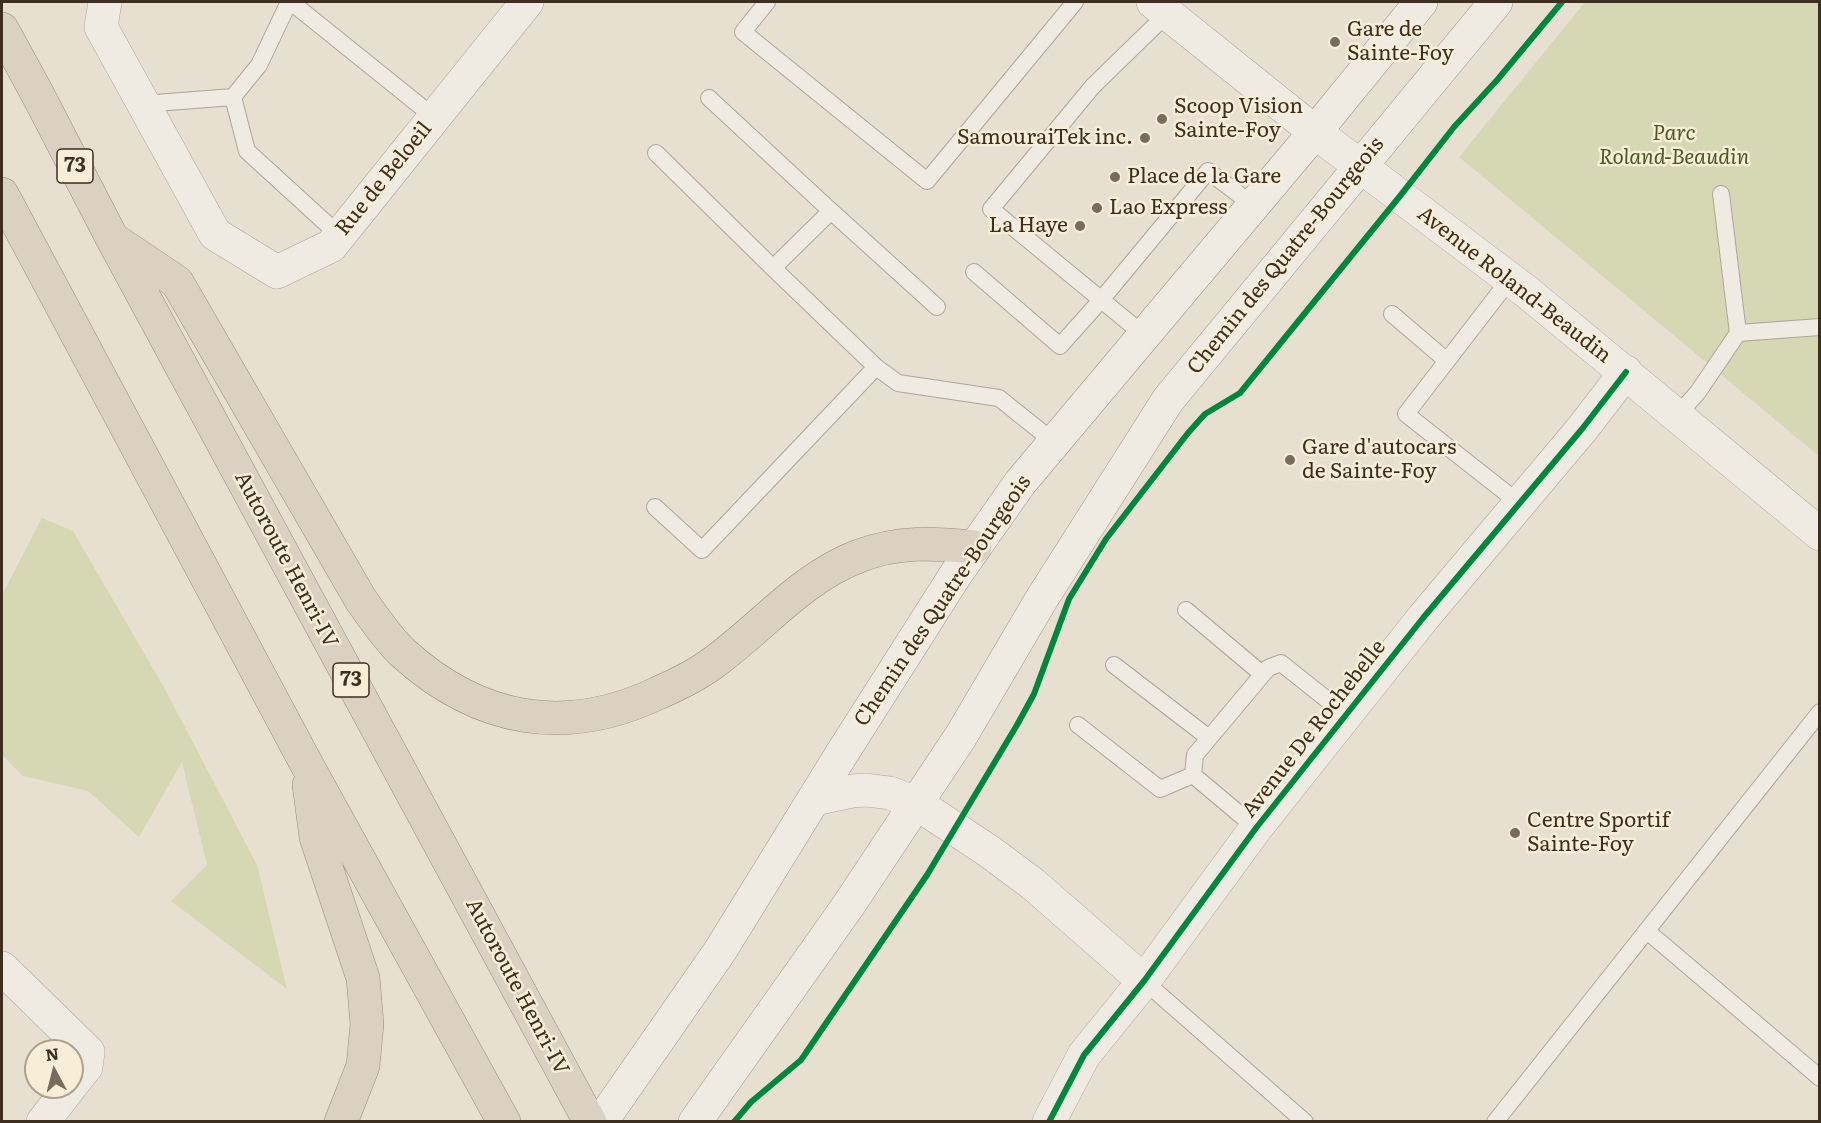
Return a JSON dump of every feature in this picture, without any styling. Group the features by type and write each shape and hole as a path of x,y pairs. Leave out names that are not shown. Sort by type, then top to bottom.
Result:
{"highway":[{"name":"Autoroute Henri-IV","path":"2,29 112,238 590,1122"},
{"path":"2,194 307,765 504,1122"},
{"path":"112,238 177,282 361,600 381,628 402,652 432,676 461,694 506,713 535,718 567,718 601,714 635,704 687,680 706,668 745,638 787,600 825,572 858,556 890,546 936,543 975,547"},
{"path":"307,765 316,837 363,978 367,1024 363,1066 341,1122"}],"street":[{"name":"Rue de Beloeil","path":"105,2 101,27 215,234 278,272 331,246 526,2"},
{"name":"Chemin des Quatre-Bourgeois","path":"601,1122 720,951 975,547 1020,483 1315,132 1421,2"},
{"name":"Chemin des Quatre-Bourgeois","path":"694,1122 848,906 961,736 1041,600 1168,400 1496,2"},
{"name":"Avenue Roland-Beaudin","path":"1160,7 1315,132 1510,279 1626,372 1820,534"},
{"name":"Avenue De Rochebelle","path":"1049,1122 1084,1055 1144,981 1256,828 1345,714 1582,429 1626,372"},
{"path":"814,800 866,790 890,793 916,803 990,852 1033,884 1144,981"},
{"path":"2,968 75,1039"},
{"path":"84,1048 88,1052 84,1070"},
{"path":"43,1122 61,1099"}],"lane":[{"path":"143,104 233,97 259,65 290,2 434,117"},
{"path":"767,2 743,32 927,181 1075,2"},
{"path":"1144,335 991,209 1160,7"},
{"path":"233,97 247,151 339,235"},
{"path":"709,98 937,307"},
{"path":"656,153 876,367 897,383 999,398 1054,442"},
{"path":"974,272 1060,346 1208,171 1253,205"},
{"path":"1677,416 1698,392 1738,333 1721,194"},
{"path":"773,268 831,211"},
{"path":"1510,279 1406,414 1519,503"},
{"path":"1392,315 1447,361"},
{"path":"1738,333 1820,327"},
{"path":"655,507 702,550 876,367"},
{"path":"1186,610 1263,675"},
{"path":"1193,775 1195,755 1268,668 1281,663 1345,714"},
{"path":"1114,665 1209,738"},
{"path":"1495,1122 1820,712"},
{"path":"1078,726 1160,789 1193,775"},
{"path":"1193,775 1256,828"},
{"path":"1647,931 1820,1078"},
{"path":"1144,981 1305,1122"}],"green space":[{"name":"Parc Roland-Beaudin","path":"1585,2 1819,2 1819,456 1459,157"},
{"path":"42,518 73,531 166,691 257,865 287,989 171,901 207,865 182,762 139,837 88,791 23,776 2,755 2,595"}],"cycle path":[{"path":"734,1122 751,1102 801,1060 927,875 1034,694 1069,599 1106,539 1205,414 1240,393 1454,127 1498,79 1562,2"},
{"path":"1049,1122 1084,1055 1144,981 1256,828 1423,618 1582,429 1626,372"}],"place":[{"name":"Gare de Sainte-Foy","path":"1335,42"},
{"name":"Scoop Vision Sainte-Foy","path":"1162,119"},
{"name":"SamouraiTek inc.","path":"1145,138"},
{"name":"Place de la Gare","path":"1115,177"},
{"name":"Lao Express","path":"1097,208"},
{"name":"La Haye","path":"1080,226"},
{"name":"Gare d'autocars de Sainte-Foy","path":"1290,460"},
{"name":"Centre Sportif Sainte-Foy","path":"1515,833"}]}
